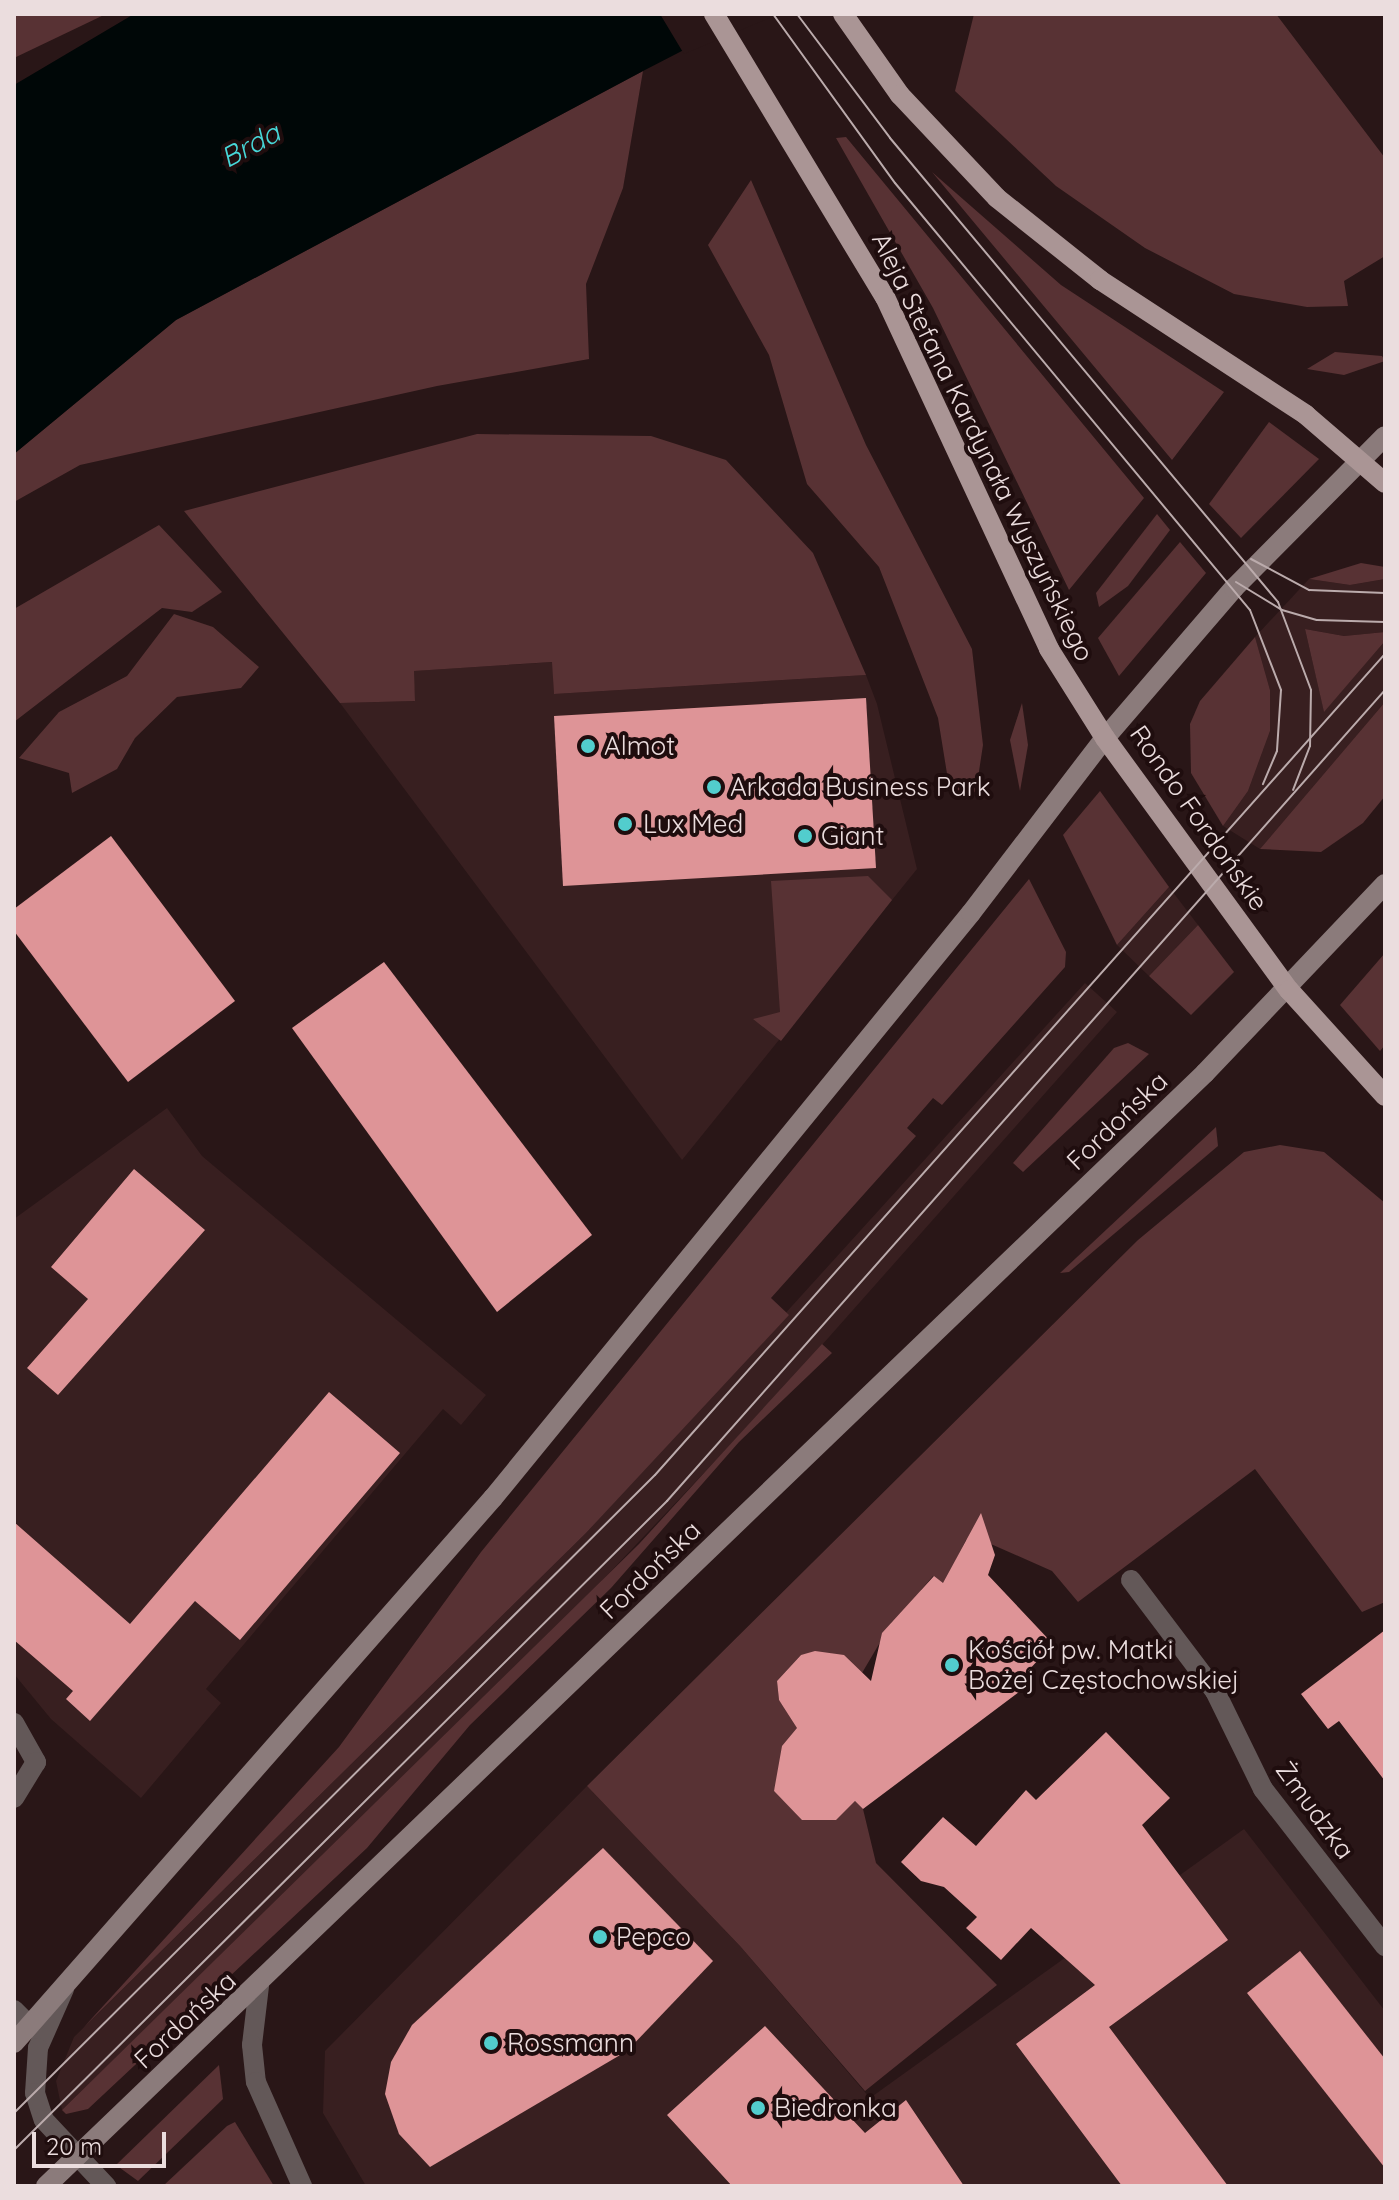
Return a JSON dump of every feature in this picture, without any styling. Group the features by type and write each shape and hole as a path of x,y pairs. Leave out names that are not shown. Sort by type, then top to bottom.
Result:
{"main road":[{"name":"Aleja Stefana Kardynała Wyszyńskiego","path":"714,14 794,136 885,297 1028,609 1105,738"},
{"path":"843,14 900,95 1044,239 1295,407 1385,483"},
{"name":"Rondo Fordońskie","path":"1289,990 1105,738 1234,588 1385,436"},
{"path":"14,2043 493,1498 971,913 1105,738"},
{"path":"1385,884 1289,990 1385,1096"},
{"name":"Fordońska","path":"46,2186 259,1986 1289,990"}],"street":[{"name":"Żmudzka","path":"1131,1580 1215,1691 1263,1789 1385,1946"},
{"path":"14,1723 36,1762 14,1798"},
{"path":"259,1986 252,2045 256,2082 302,2186"},
{"path":"64,1989 38,2048 35,2093 44,2120 74,2159 106,2186"},
{"path":"14,2010 30,2026"}],"shaded area":[{"path":"14,14 106,14 14,58"},
{"path":"974,14 1276,14 1385,158 1385,256 1344,281 1348,306 1307,307 1234,294 1145,248 1056,186 955,91"},
{"path":"643,71 623,188 586,284 589,359 437,386 80,465 14,502 14,454 176,320"},
{"path":"846,137 1144,498 1069,590 933,308 836,138"},
{"path":"932,172 1061,285 1224,392 1172,460"},
{"path":"751,180 866,445 972,649 983,745 976,791 969,796 949,786 938,718 879,567 807,484 769,355 708,245"},
{"path":"1335,352 1382,356 1385,361 1344,375 1307,369"},
{"path":"1269,422 1319,459 1241,538 1209,504"},
{"path":"477,434 651,436 726,460 813,553 866,675 554,694 552,662 414,671 415,701 340,703 184,511"},
{"path":"1157,514 1170,530 1128,586 1099,607 1096,593"},
{"path":"159,525 222,592 192,612 162,608 14,722 14,609"},
{"path":"1180,542 1206,573 1119,676 1098,638"},
{"path":"1361,563 1385,567 1385,579 1350,585 1309,579"},
{"path":"1309,579 1350,585 1385,579 1385,632 1344,636 1305,629 1324,711 1385,641 1385,702 1260,849 1223,826 1248,791 1270,731 1270,690 1255,637"},
{"path":"174,614 213,627 259,667 241,688 177,697 135,738 117,769 72,793 69,773 19,758 59,712 127,676"},
{"path":"1305,629 1344,636 1385,632 1385,641 1324,712"},
{"path":"1255,637 1270,690 1270,731 1248,791 1223,826 1191,773 1190,724 1200,701"},
{"name":"Arkada Business Park","path":"553,662 554,694 866,675 877,704 917,869 682,1160 340,703 415,701 413,671"},
{"path":"1385,702 1385,796 1363,823 1321,852 1260,849"},
{"path":"1022,703 1028,745 1020,791 1010,740"},
{"path":"1100,791 1169,887 1117,945 1063,835"},
{"path":"868,876 892,900 781,1041 753,1019 780,1012 771,881"},
{"path":"1029,879 1066,952 1065,967 942,1105 933,1098 907,1128 916,1136 771,1298 789,1315 586,1533 84,2027 339,1747 481,1552"},
{"path":"1169,887 1198,925 1149,976 1117,945"},
{"path":"1198,925 1234,972 1191,1015 1149,976"},
{"path":"1385,953 1385,1045 1380,1051 1340,1005"},
{"path":"1085,983 1117,1012 775,1398 559,1626 62,2110 56,2081 74,2037 586,1533"},
{"path":"1128,1043 1149,1054 1023,1172 1013,1163 1114,1048"},
{"path":"167,1108 202,1156 486,1395 461,1425 443,1409 206,1689 221,1703 141,1798 51,1719 14,1674 14,1219"},
{"path":"1216,1127 1218,1146 1069,1272 1060,1273"},
{"path":"1280,1145 1324,1152 1385,1203 1385,1602 1362,1612 1255,1469 1078,1602 1052,1571 975,1537 966,1540 944,1584 933,1576 921,1590 930,1598 892,1622 862,1673 830,1653 801,1655 777,1681 779,1700 799,1726 774,1791 803,1820 826,1813 835,1820 855,1801 863,1809 876,1863 997,1985 865,2091 740,1946 587,1786 1138,1240 1244,1152"},
{"path":"822,1344 832,1353 739,1442 611,1588 470,1725 367,1848 88,2109 66,2114 62,2110 639,1544"},
{"path":"587,1786 740,1946 870,2098 1244,1829 1385,2011 1385,2186 366,2186 323,2113 325,2051"},
{"path":"219,2065 223,2099 138,2181 116,2165"},
{"path":"235,2122 274,2186 163,2186 227,2126"}],"water":[{"name":"Brda","path":"134,14 775,14 709,37 176,320 14,454 14,85"}],"pier":[{"path":"660,14 779,14 684,54"}],"building":[{"name":"Arkada Business Park","path":"866,698 876,868 563,886 554,716"},
{"path":"111,836 235,1001 128,1082 14,931 14,909"},
{"path":"384,962 592,1235 497,1312 292,1028"},
{"path":"134,1169 205,1230 58,1395 27,1368 88,1299 51,1267"},
{"path":"329,1392 400,1453 240,1640 195,1601 90,1721 66,1699 73,1691 14,1640 14,1522 130,1624"},
{"name":"Kościół pw. Matki Bożej Częstochowskiej","path":"981,1513 995,1555 988,1575 1053,1644 1027,1672 1035,1680 863,1809 855,1801 836,1820 802,1820 774,1791 782,1746 797,1728 779,1700 777,1681 801,1655 815,1651 844,1655 871,1681 882,1633 934,1576 943,1583"},
{"path":"1385,1630 1385,1781 1339,1721 1328,1729 1301,1694"},
{"path":"1106,1732 1170,1798 1142,1825 1228,1940 1109,2027 1228,2186 1122,2186 1016,2044 1095,1985 1031,1928 1001,1960 966,1928 977,1917 944,1887 921,1881 901,1862 943,1817 976,1846 1026,1790 1036,1800"},
{"path":"603,1848 713,1961 627,2051 430,2167 399,2134 385,2094 391,2062 412,2025"},
{"path":"1300,1951 1385,2059 1385,2168 1247,1993"},
{"name":"Biedronka","path":"765,2026 865,2133 906,2100 964,2186 732,2186 667,2115"}],"tram line":[{"path":"773,14 895,183 1250,610 1281,690 1277,751 1263,784"},
{"path":"797,14 890,138 1278,602 1311,690 1310,746 1293,790"},
{"path":"1251,559 1309,590 1385,593"},
{"path":"1236,582 1282,610 1317,620 1385,622"},
{"path":"14,2113 655,1475 1385,654"},
{"path":"14,2150 667,1501 1385,690"}],"place":[{"name":"Almot","path":"588,746"},
{"name":"Arkada Business Park","path":"714,787"},
{"name":"Lux Med","path":"625,824"},
{"name":"Giant","path":"805,836"},
{"name":"Kościół pw. Matki Bożej Częstochowskiej","path":"952,1665"},
{"name":"Pepco","path":"600,1937"},
{"name":"Rossmann","path":"491,2043"},
{"name":"Biedronka","path":"758,2108"}]}
